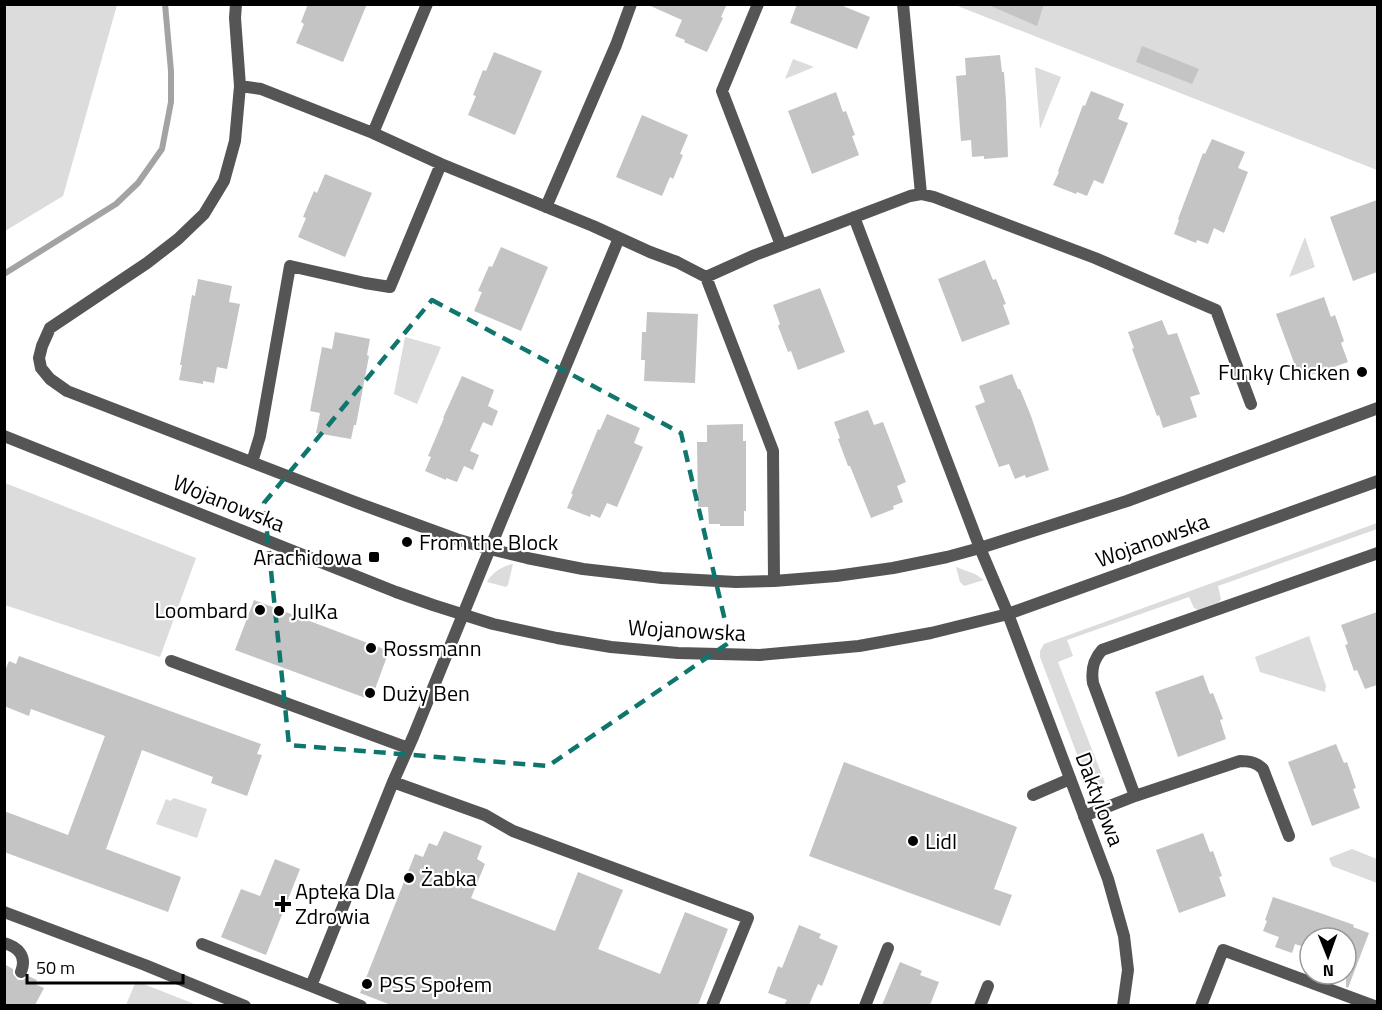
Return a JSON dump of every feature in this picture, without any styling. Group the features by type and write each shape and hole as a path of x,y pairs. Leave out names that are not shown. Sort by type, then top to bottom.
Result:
{"street":[{"path":"236,4 240,86 235,141 224,181 204,214 178,239 147,263 50,328 39,358 41,368 50,379 67,391 456,539 527,558 583,569 662,578 736,582 774,581 893,568 980,548 1127,501 1377,408"},
{"path":"373,133 427,4"},
{"path":"546,207 616,45 631,4"},
{"path":"758,4 722,91 781,245"},
{"path":"903,4 921,194"},
{"path":"240,86 261,89 373,133 441,164 677,262 706,277 773,451 774,581"},
{"path":"252,462 260,436 290,266 390,287 441,164"},
{"path":"706,277 781,245 910,196 921,194 954,204 1095,258 1216,310 1251,404"},
{"name":"Daktylowa","path":"854,217 1108,879 1124,936 1128,970 1123,1005"},
{"path":"311,986 619,237"},
{"name":"Wojanowska","path":"4,436 396,592 464,615 507,627 611,647 678,653 760,655 859,646 931,633 1008,614 1377,481"},
{"path":"1136,796 1094,683 1092,673 1096,656 1102,650 1377,553"},
{"path":"171,661 408,748"},
{"path":"1084,816 1240,761 1249,761 1258,764 1263,769 1289,836"},
{"path":"1033,795 1070,779"},
{"path":"393,782 485,815 513,831 748,918 712,1005"},
{"path":"4,912 245,1005"},
{"path":"4,943 16,947 20,953 23,967 21,972"},
{"path":"202,945 361,1005"},
{"path":"865,1005 888,948"},
{"path":"1202,1005 1223,950 1374,1005"},
{"path":"980,1005 988,987"}],"highlighted area":[{"path":"432,300 681,433 730,642 548,766 289,745 264,503"}],"shaded area":[{"path":"4,5 117,5 63,196 5,231"},
{"path":"955,5 1377,5 1377,170 1331,152"},
{"path":"793,59 814,67 785,79"},
{"path":"1035,67 1061,77 1040,129"},
{"path":"1305,237 1315,267 1289,277"},
{"path":"405,337 441,347 417,404 394,394"},
{"path":"5,483 196,558 160,657 5,605"},
{"path":"1377,523 1377,529 1218,586 1221,599 1219,602 1198,610 1194,608 1189,597 1067,640 1073,656 1058,662 1105,783 1089,786 1040,657 1044,644"},
{"path":"513,564 506,587 487,582 498,570"},
{"path":"956,567 984,580 964,586 960,582"},
{"path":"1309,636 1326,686 1325,692 1260,672 1255,657"},
{"path":"174,798 207,809 197,838 156,824 166,799 170,801"},
{"path":"1352,849 1377,859 1377,883 1332,866 1329,858"},
{"path":"136,981 197,1005 126,1005"}],"building":[{"path":"308,4 367,4 343,62 296,43 304,24 301,22"},
{"path":"646,4 727,4 707,52 675,36 682,20"},
{"path":"797,4 838,4 870,17 857,49 790,23"},
{"path":"986,4 1044,4 1037,26"},
{"path":"1142,46 1199,69 1192,84 1136,62"},
{"path":"494,52 542,71 515,135 468,115 483,70 486,71"},
{"path":"1000,55 1002,72 1004,72 1008,157 984,159 984,156 972,157 971,140 961,141 956,76 966,75 965,58"},
{"path":"1091,91 1124,104 1118,119 1128,123 1103,184 1094,180 1087,196 1053,185 1083,105 1085,106"},
{"path":"836,92 855,135 852,136 859,155 812,174 788,111"},
{"path":"642,115 688,135 673,179 670,177 662,196 616,177"},
{"path":"1212,139 1245,152 1238,168 1248,172 1224,233 1214,228 1208,244 1197,240 1196,243 1174,234 1203,153 1205,154"},
{"path":"325,174 372,193 345,257 298,237 306,218 303,217 314,191 317,193"},
{"path":"1377,200 1377,272 1353,281 1330,217"},
{"path":"501,247 548,267 521,331 474,311 482,292 478,291 489,266 492,267"},
{"path":"985,260 1006,304 1003,305 1010,324 962,342 938,279"},
{"path":"198,279 232,286 229,302 240,304 227,369 217,367 214,383 203,381 203,384 179,380 192,295 195,296"},
{"path":"820,288 845,352 798,370 778,326 780,324 773,305"},
{"path":"1324,297 1331,317 1335,315 1348,362 1300,379 1276,314"},
{"path":"647,312 698,314 695,383 644,381 645,360 641,360 642,332 646,332"},
{"path":"1162,320 1168,335 1177,333 1200,394 1190,397 1197,417 1163,428 1132,349 1134,348 1128,332"},
{"path":"335,332 370,339 356,425 354,425 351,439 316,433 320,413 310,411 322,347 332,349"},
{"path":"1012,374 1031,416 1049,470 1026,478 1025,475 1015,479 1009,464 999,467 975,406 985,402 979,386"},
{"path":"462,376 494,390 488,406 498,411 492,426 483,422 470,451 479,455 473,470 464,466 457,482 425,471 431,457 428,456"},
{"path":"868,410 874,425 883,422 906,482 897,486 903,502 893,506 894,509 871,518 850,466 848,466 834,422"},
{"path":"607,414 640,428 634,443 643,447 617,507 607,503 600,518 591,514 590,517 567,508 598,429 600,430"},
{"path":"743,424 743,441 746,441 744,526 709,524 708,507 698,507 697,442 707,442 707,425"},
{"path":"254,600 389,651 371,700 235,650"},
{"path":"1377,612 1377,685 1365,689 1357,670 1354,671 1341,625"},
{"path":"19,656 261,744 257,754 262,755 247,796 211,783 213,777 142,750 106,849 181,877 168,912 4,852 4,811 68,835 105,736 31,709 29,716 4,706 4,673 9,661 16,664"},
{"path":"1203,675 1223,719 1220,720 1226,739 1178,757 1155,692"},
{"path":"1336,744 1344,763 1347,762 1360,808 1312,826 1288,762"},
{"name":"Lidl","path":"844,762 1017,827 994,889 1012,895 1000,926 809,856"},
{"path":"444,831 482,846 477,859 485,864 471,898 555,931 578,872 623,890 598,949 660,974 685,912 728,929 698,1005 391,1005 360,993 415,854 423,857 429,843 437,846"},
{"path":"1203,833 1210,852 1213,851 1226,896 1179,913 1156,850"},
{"path":"275,859 300,869 266,955 221,937 241,889 260,896"},
{"path":"1273,897 1354,925 1298,926 1298,945 1295,944 1292,953 1275,947 1279,937 1263,931 1267,921 1265,920"},
{"path":"799,925 821,934 819,938 838,946 822,986 818,984 809,1005 784,1005 787,1000 768,993 778,966 782,968"},
{"path":"1358,929 1369,933 1358,962"},
{"path":"900,962 922,971 920,975 939,982 930,1005 882,1005"},
{"path":"4,964 13,969 13,974 18,980 23,980 28,976 37,980 35,984 44,988 35,1005 4,1005"}],"waterway":[{"path":"4,274 116,204 138,183 162,149 171,102 171,71 165,4"}],"place":[{"name":"Funky Chicken","path":"1362,372"},
{"name":"From the Block","path":"407,542"},
{"name":"Arachidowa","path":"374,557"},
{"name":"Loombard","path":"260,610"},
{"name":"JulKa","path":"279,611"},
{"name":"Rossmann","path":"371,648"},
{"name":"Duży Ben","path":"370,693"},
{"name":"Lidl","path":"913,841"},
{"name":"Żabka","path":"409,878"},
{"name":"Apteka Dla Zdrowia","path":"283,904"},
{"name":"PSS Społem","path":"367,984"}]}
